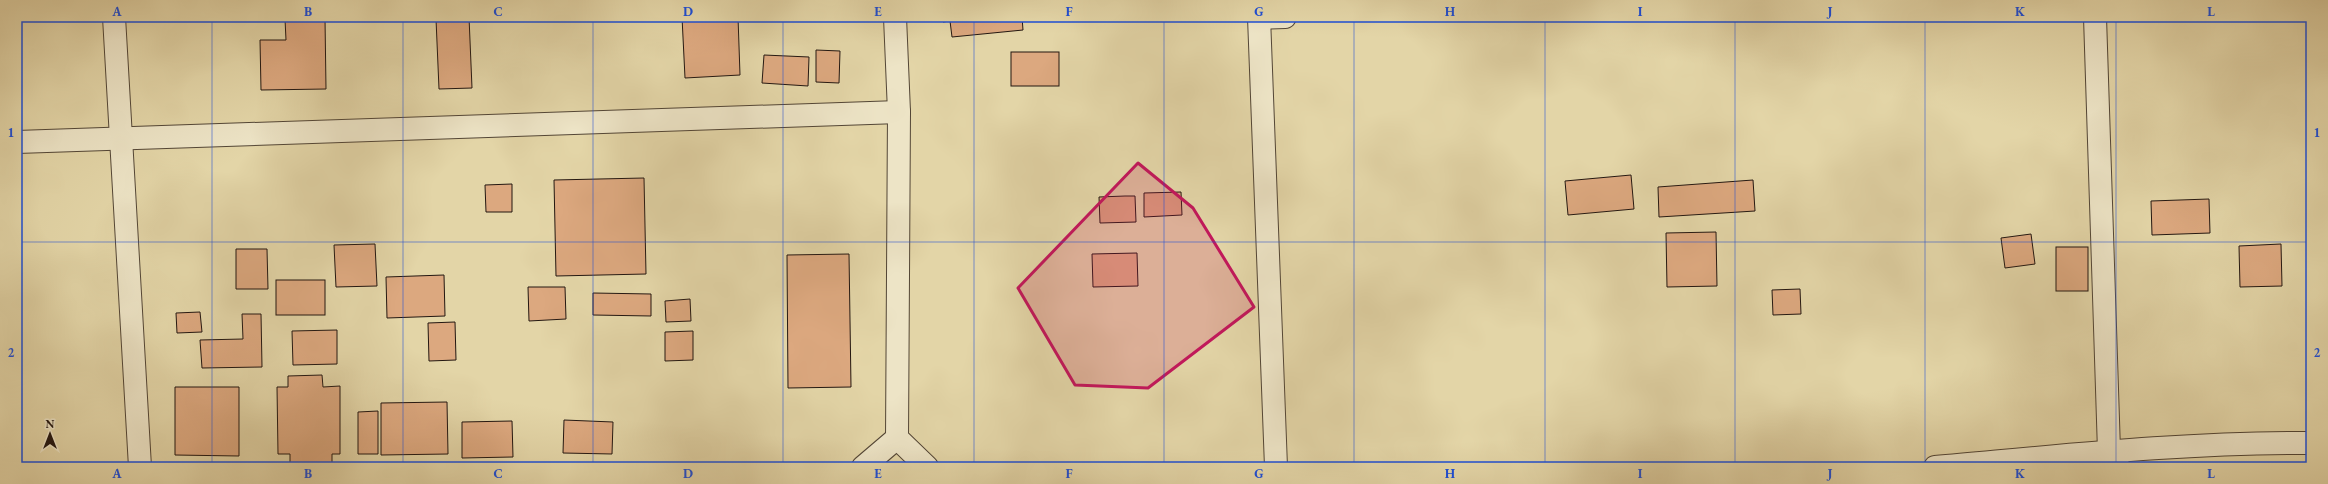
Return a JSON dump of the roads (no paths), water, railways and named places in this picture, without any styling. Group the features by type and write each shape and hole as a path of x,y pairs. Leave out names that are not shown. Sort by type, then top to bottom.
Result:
{"street":[{"path":"114,17 140,467"},
{"path":"894,17 899,112 897,438 927,467"},
{"path":"1276,467 1259,18 1285,17"},
{"path":"2095,17 2114,459"},
{"path":"17,142 899,112"},
{"path":"863,467 897,438"},
{"path":"1935,467 2114,459 2265,443 2311,443"}]}
